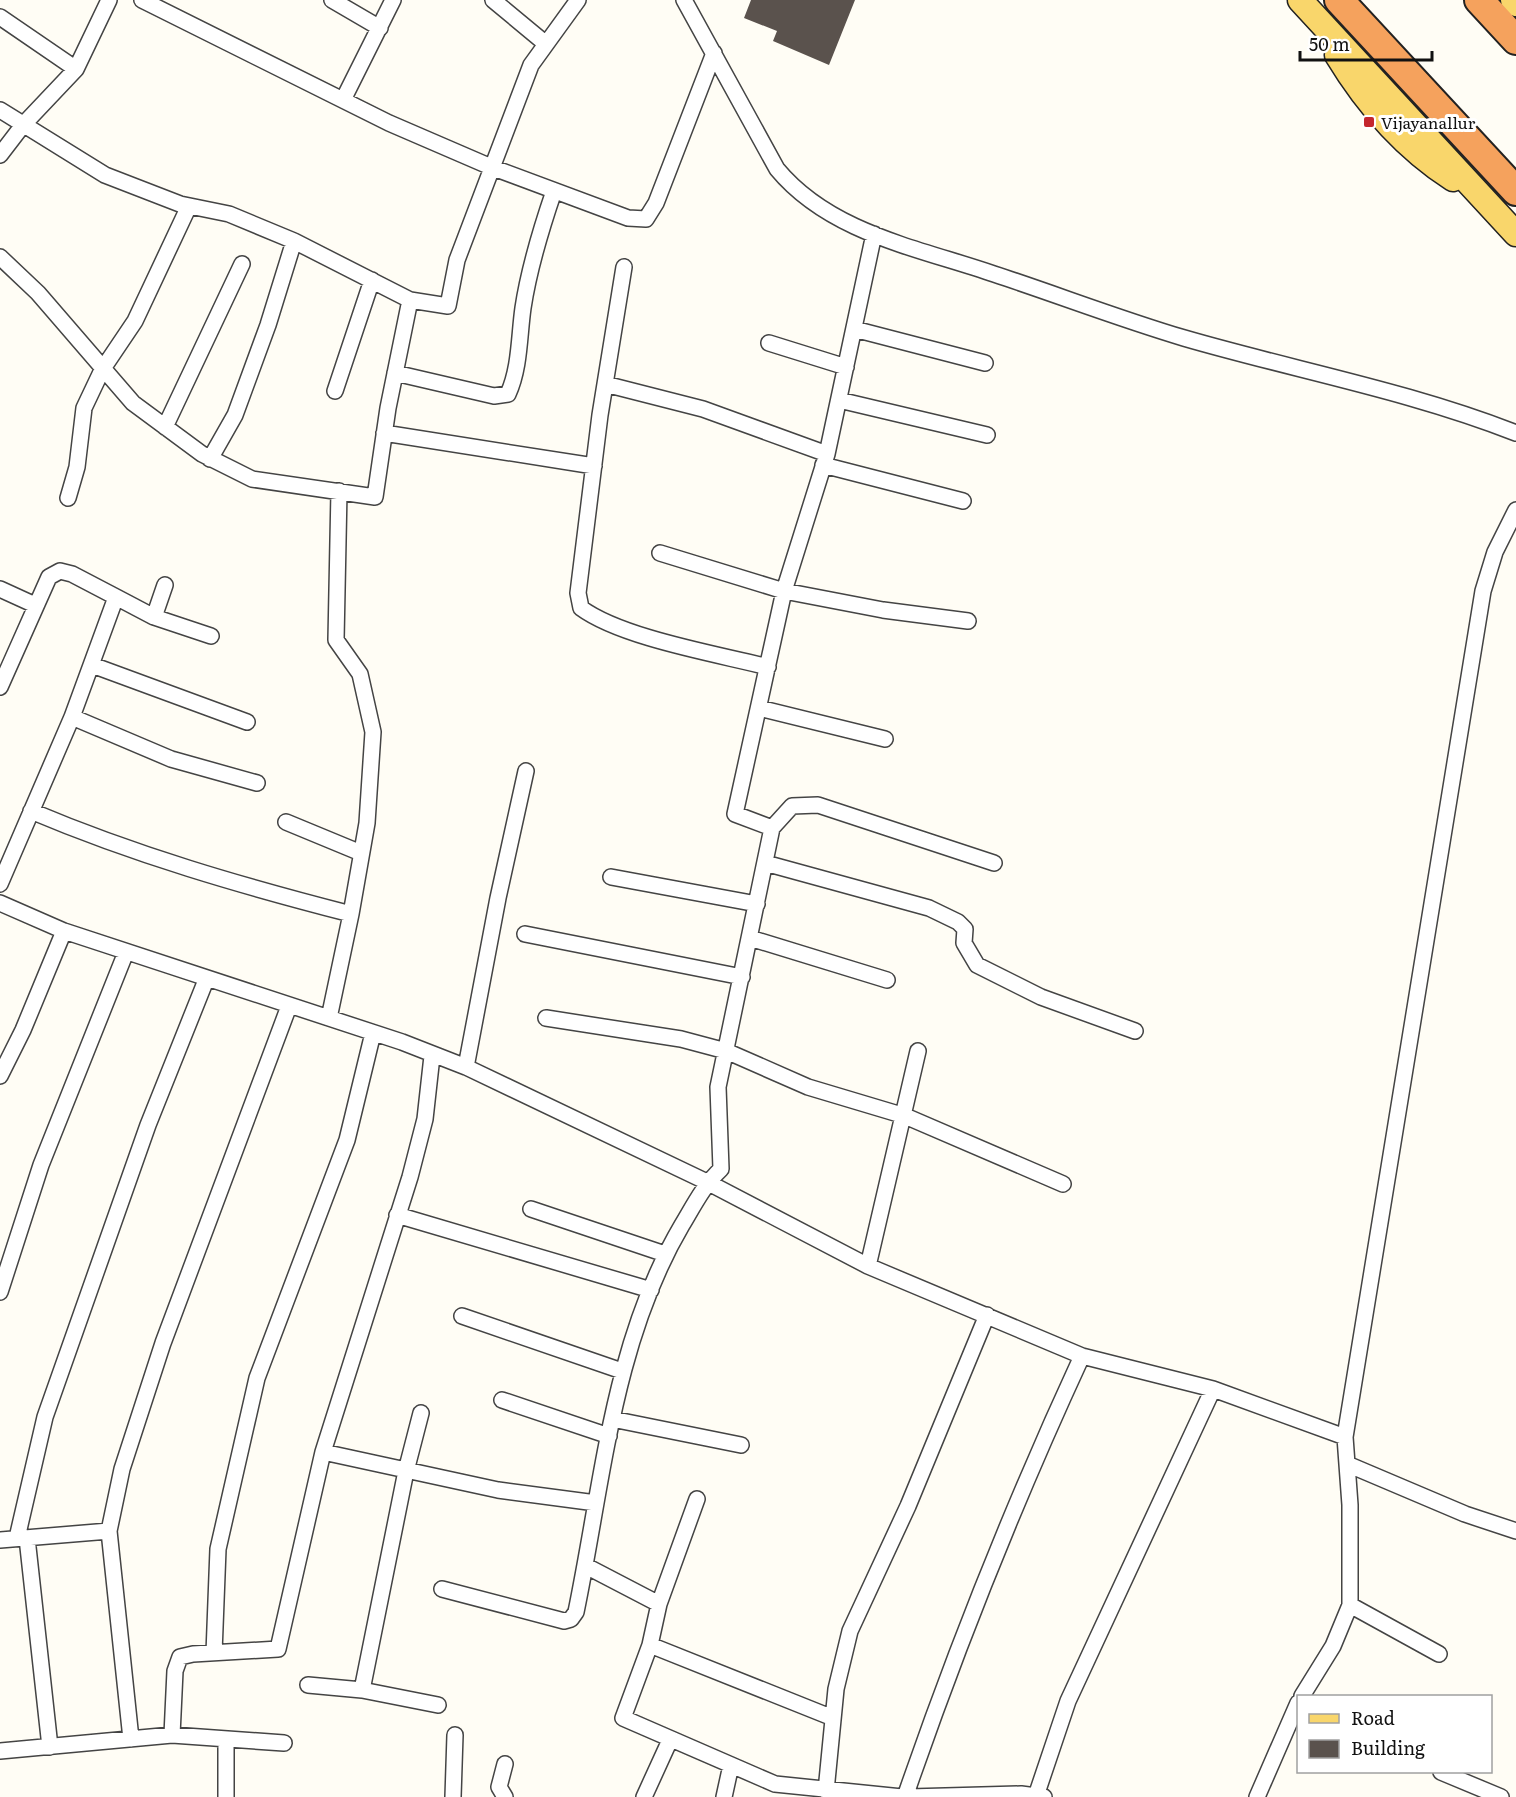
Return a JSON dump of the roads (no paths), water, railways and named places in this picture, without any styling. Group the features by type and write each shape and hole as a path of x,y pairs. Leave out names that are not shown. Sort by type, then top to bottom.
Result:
{"highway":[{"path":"1339,0 1516,191"},
{"path":"1479,0 1516,40"}],"main road":[{"path":"1513,0 1516,4"},
{"path":"1308,8 1516,234"}],"street":[{"path":"0,155 23,125 76,69 109,0"},
{"path":"142,0 343,100 491,168 628,218 646,219 656,203 714,52"},
{"path":"332,0 380,28"},
{"path":"343,100 393,0"},
{"path":"493,0 546,44"},
{"path":"0,110 105,175 189,206 229,214 294,241 410,300 448,306 457,260 531,64 578,0"},
{"path":"684,0 777,169 793,188 839,221 1183,338 1451,410 1516,433"},
{"path":"0,17 76,69"},
{"path":"395,373 494,396 508,394 514,381 524,305 540,230 554,191"},
{"path":"68,498 77,467 84,408 102,369 135,321 189,206"},
{"path":"772,828 735,814 784,591 825,460 874,234"},
{"path":"210,459 235,415 268,325 294,241"},
{"path":"0,257 38,293 133,403 210,459 252,479 375,497 384,433 410,300"},
{"path":"165,427 242,264"},
{"path":"624,267 605,384 578,593 582,608 597,619 673,644 768,668"},
{"path":"335,391 372,280"},
{"path":"854,329 985,363"},
{"path":"769,343 846,367"},
{"path":"605,384 703,409 825,460 963,501"},
{"path":"839,400 987,435"},
{"path":"384,433 594,466"},
{"path":"328,1018 351,914 367,823 373,732 360,674 336,640 339,491"},
{"path":"1304,1695 1333,1646 1350,1605 1350,1504 1345,1437 1483,591 1495,552 1516,510"},
{"path":"660,553 784,591 883,610 968,621"},
{"path":"0,687 49,577 60,571 72,574 154,617 211,636"},
{"path":"154,617 165,585"},
{"path":"0,589 36,605"},
{"path":"0,884 72,717 116,597"},
{"path":"92,665 247,722"},
{"path":"759,708 885,739"},
{"path":"72,717 171,759 257,783"},
{"path":"466,1067 525,771"},
{"path":"442,1589 564,1621 572,1619 576,1612 622,1371 665,1254 707,1182 720,1169 718,1087 772,828 792,806 818,805 994,863"},
{"path":"31,811 93,837 202,874 351,914"},
{"path":"286,822 361,853"},
{"path":"765,863 928,908 958,922 965,929 964,943 977,965 1041,997 1136,1031"},
{"path":"611,877 757,904"},
{"path":"0,903 64,931 206,980 373,1033 466,1067 707,1182 868,1266 1082,1356 1213,1389 1345,1437"},
{"path":"0,1076 23,1030 64,931"},
{"path":"525,934 742,976"},
{"path":"750,938 886,980"},
{"path":"0,1292 41,1165 126,952"},
{"path":"50,1747 22,1538 45,1417 148,1125 206,980"},
{"path":"131,1739 109,1531 122,1469 163,1343 289,1006"},
{"path":"546,1017 681,1039 726,1051 808,1087 904,1116 1062,1184"},
{"path":"214,1653 218,1549 254,1389 347,1140 373,1033"},
{"path":"868,1266 918,1051"},
{"path":"172,1736 175,1671 180,1658 214,1653 278,1649 323,1452 397,1215 424,1119 432,1056"},
{"path":"531,1209 665,1254"},
{"path":"397,1215 651,1290"},
{"path":"826,1791 836,1689 850,1631 908,1506 987,1315"},
{"path":"462,1316 622,1371"},
{"path":"697,1499 659,1604 650,1645 623,1718 775,1784 826,1791 903,1797 952,1660 1012,1514 1082,1356"},
{"path":"909,1797 1021,1794 1040,1797 1068,1701 1213,1389"},
{"path":"502,1400 609,1436"},
{"path":"362,1690 406,1471 421,1413"},
{"path":"612,1419 741,1445"},
{"path":"323,1452 498,1490 596,1503"},
{"path":"1347,1464 1465,1514 1516,1530"},
{"path":"0,1540 109,1531"},
{"path":"586,1566 659,1604"},
{"path":"1350,1605 1439,1654"},
{"path":"650,1645 833,1718"},
{"path":"308,1685 362,1690 438,1705"},
{"path":"1257,1797 1297,1708"},
{"path":"453,1797 455,1735"},
{"path":"0,1751 172,1736 284,1743"},
{"path":"226,1739 226,1797"},
{"path":"644,1797 670,1740"},
{"path":"505,1797 500,1787 506,1764"},
{"path":"724,1797 731,1765"},
{"path":"1443,1773 1501,1797"}],"place":[{"name":"Vijayanallur","path":"1369,122"}]}
